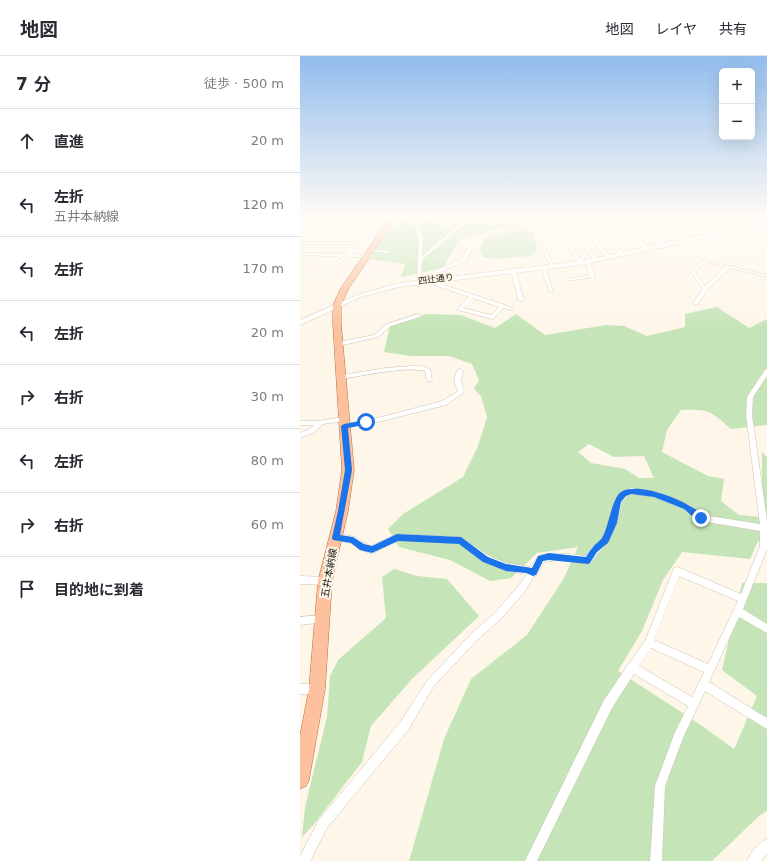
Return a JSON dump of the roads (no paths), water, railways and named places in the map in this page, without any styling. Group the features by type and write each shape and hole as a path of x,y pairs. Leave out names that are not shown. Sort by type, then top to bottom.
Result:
{"main road":[{"name":"五井本納線","path":"300,780 317,689 325,581 342,511 348,470 337,305 345,288 369,253"}],"street":[{"path":"333,266 350,253"},
{"path":"300,256 307,254 348,255 377,253"},
{"path":"419,281 420,253"},
{"path":"420,260 429,253"},
{"path":"468,253 464,260 438,271 430,280 433,283 510,309"},
{"path":"546,253 552,266"},
{"path":"568,280 593,276 576,253"},
{"path":"591,253 596,260"},
{"path":"604,253 608,258"},
{"name":"四辻通り","path":"300,323 337,305 378,290 419,281 584,262 634,253"},
{"path":"705,289 693,272 697,266 707,261 767,276"},
{"path":"542,267 551,291"},
{"path":"696,303 705,289 728,267"},
{"path":"513,270 521,300"},
{"path":"472,296 460,309 492,317 503,306"},
{"path":"339,344 376,336 389,324 418,316"},
{"path":"341,377 385,372 392,369 420,368 428,370 430,380"},
{"path":"300,423 344,423 382,419 444,403 460,393 461,390 457,386 457,378 460,371"},
{"path":"656,861 660,786 679,736 738,611 764,546 764,528 749,415 750,397 767,371"},
{"path":"300,436 311,431 322,423"},
{"path":"304,861 323,824 405,725 430,684 474,637 499,615 522,588 541,559 549,556 588,560 594,550 605,541 613,523 618,502 624,494 631,491 655,494 686,507 701,518 764,528"},
{"path":"336,538 353,540 362,547 372,550 397,537 461,540 486,559 506,567 528,570 533,573"},
{"path":"531,861 608,704 631,667 649,642 677,571 743,599"},
{"path":"300,580 325,581"},
{"path":"738,611 767,629"},
{"path":"300,621 322,619"},
{"path":"649,642 710,670"},
{"path":"631,667 694,704"},
{"path":"703,684 767,724"},
{"path":"300,689 317,689"},
{"path":"754,861 767,845"}]}
